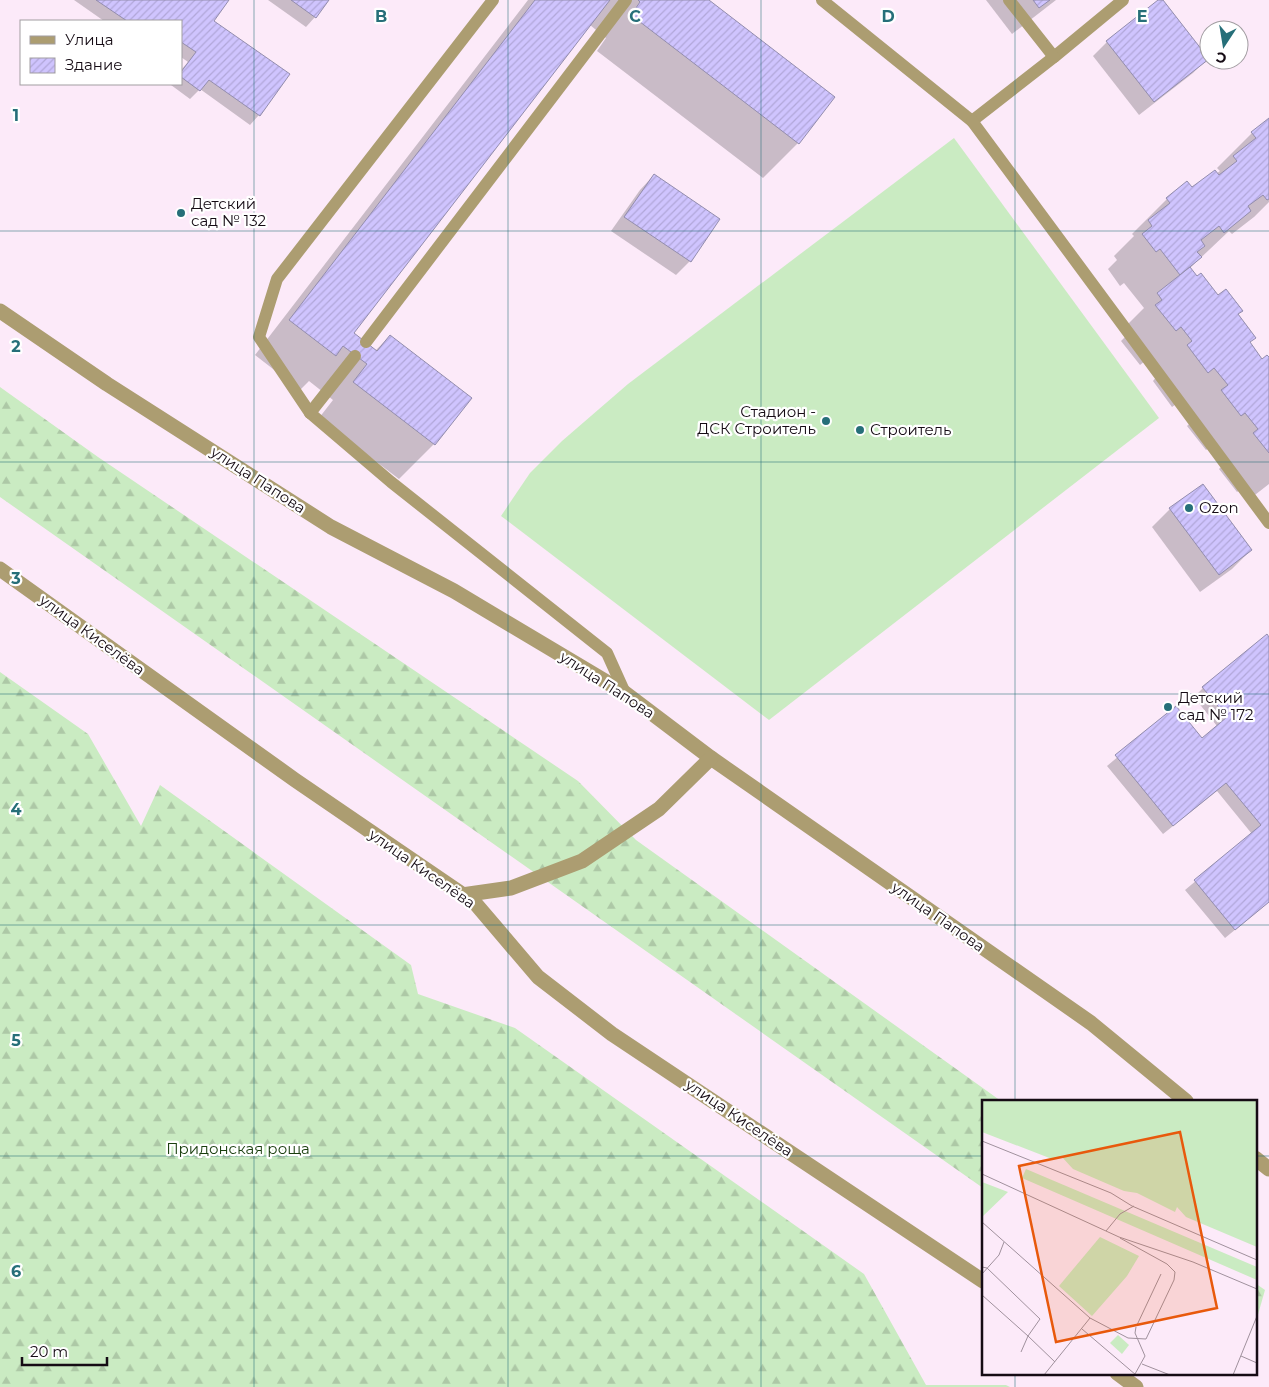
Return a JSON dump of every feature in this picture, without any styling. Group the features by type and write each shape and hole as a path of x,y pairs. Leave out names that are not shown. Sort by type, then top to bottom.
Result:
{"street":[{"name":"улица Папова","path":"0,311 107,384 331,528 454,591 625,693 711,758 1091,1023 1185,1100"},
{"name":"улица Киселёва","path":"0,569 287,775 475,904 538,977 612,1034 982,1280"},
{"path":"462,895 511,888 582,861 659,809 711,758"},
{"path":"1256,1159 1269,1169"},
{"path":"1118,1374 1136,1387"}],"lane":[{"path":"493,0 277,279 259,337 310,413 391,482 607,653 625,693"},
{"path":"366,342 626,0"},
{"path":"822,0 972,121 1269,523"},
{"path":"1009,0 1054,57"},
{"path":"972,121 1123,0"},
{"path":"310,413 355,356"}],"green space":[{"name":"Стадион - ДСК Строитель","path":"954,138 1159,418 769,720 501,516 530,473 562,441 628,384"},
{"path":"0,387 98,457 578,781 636,840 1000,1100 982,1100 982,1187 0,497"},
{"name":"Придонская роща","path":"0,672 88,734 141,826 160,785 411,965 418,994 515,1028 864,1274 926,1385 1006,1385 1010,1387 0,1387"},
{"path":"1256,1284 1265,1290 1256,1322"}],"building":[{"path":"96,0 229,0 214,21 290,74 260,116 209,80 200,91 182,78 182,71 196,52 182,43 182,20 126,20"},
{"path":"291,0 329,0 316,18"},
{"path":"535,0 610,0 354,333 377,351 390,335 472,398 435,445 353,382 367,364 343,346 336,356 289,320"},
{"path":"638,0 709,0 835,97 799,144 631,15 640,2"},
{"path":"1033,0 1050,0 1039,8"},
{"path":"1158,0 1163,0 1199,46 1199,67 1154,102 1106,41"},
{"path":"1269,118 1269,199 1267,200 1263,195 1248,206 1251,211 1224,233 1219,226 1201,240 1205,246 1197,252 1202,257 1180,275 1160,249 1156,252 1142,234 1152,226 1148,220 1170,203 1166,198 1187,181 1192,187 1215,170 1219,175 1237,161 1233,156 1256,138 1251,132"},
{"path":"654,174 720,219 691,262 624,217"},
{"path":"1190,267 1197,276 1201,273 1218,295 1226,289 1243,311 1238,314 1256,338 1250,342 1262,359 1267,355 1269,357 1269,453 1253,433 1258,429 1245,413 1241,416 1221,390 1228,385 1214,368 1208,373 1187,345 1192,341 1181,327 1176,331 1155,305 1162,300 1157,293"},
{"path":"1203,484 1252,550 1219,575 1169,508"},
{"path":"1267,634 1269,637 1269,902 1235,930 1194,880 1261,825 1226,783 1173,826 1115,755 1176,706 1202,738 1227,717 1202,687"}],"place":[{"name":"Детский сад № 132","path":"181,213"},
{"name":"Стадион - ДСК Строитель","path":"826,421"},
{"name":"Строитель","path":"860,430"},
{"name":"Ozon","path":"1189,508"},
{"name":"Детский сад № 172","path":"1168,707"}]}
